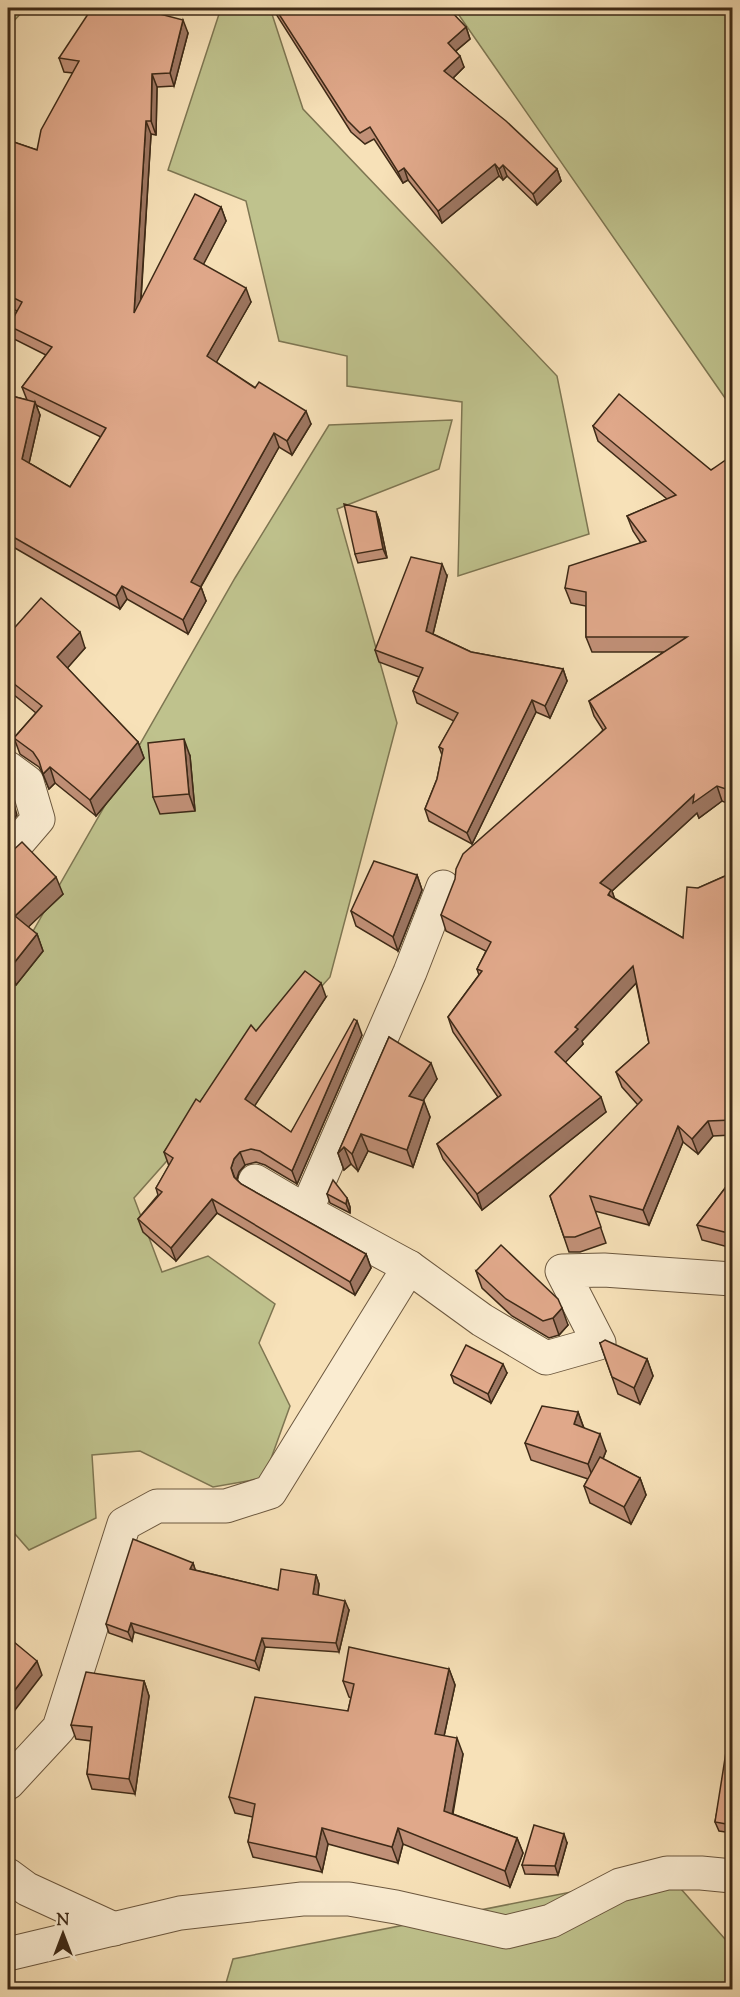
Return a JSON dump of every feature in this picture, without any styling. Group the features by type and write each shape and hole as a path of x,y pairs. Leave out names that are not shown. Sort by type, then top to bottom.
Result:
{"street":[{"path":"8,768 27,782 38,819 8,854"},
{"path":"306,1211 410,972 443,887"},
{"path":"255,1181 409,1267 482,1320 546,1358 599,1343 562,1271 604,1270 732,1281"},
{"path":"8,1783 59,1728 124,1524 157,1506 226,1506 270,1492 409,1267"},
{"path":"8,1954 180,1913 302,1899 349,1899 396,1907 506,1932 551,1921 620,1885 667,1873 732,1876"},
{"path":"8,1875 27,1889 114,1929"}],"green space":[{"path":"8,8 26,8 8,27"},
{"path":"221,8 270,8 303,109 557,376 589,534 458,576 462,402 347,386 347,356 279,341 246,201 168,170"},
{"path":"454,8 732,8 732,408"},
{"path":"452,420 439,469 337,509 397,723 330,977 134,1198 162,1272 208,1256 275,1304 259,1343 290,1406 264,1478 213,1487 140,1451 92,1455 96,1518 29,1550 8,1526 8,975 235,578 329,425"},
{"path":"667,1873 732,1947 732,1989 224,1990 233,1959"}],"building":[{"path":"92,8 152,8 152,12 183,20 170,73 152,74 151,121 146,121 134,313 195,194 221,207 194,259 246,288 207,356 255,388 259,382 306,411 287,441 274,433 191,582 201,587 183,620 122,586 116,596 8,534 8,395 35,402 22,459 70,487 106,428 22,387 52,347 9,326 22,302 8,295 8,140 37,150 41,130 79,61 59,58"},
{"path":"275,8 424,8 427,13 434,8 448,8 466,27 448,43 460,56 444,71 506,121 557,169 533,194 503,165 499,169 495,164 438,211 404,168 398,172 370,127 360,133 347,120"},
{"path":"619,394 711,470 730,457 732,460 732,791 717,786 693,803 694,795 600,883 611,890 608,895 683,938 687,887 698,888 732,873 732,1120 708,1121 692,1139 678,1126 643,1210 590,1196 601,1227 575,1237 564,1237 550,1196 642,1100 616,1072 649,1043 633,966 575,1027 578,1029 555,1052 601,1097 477,1194 437,1144 501,1095 448,1017 482,971 477,969 491,942 441,915 463,854 606,728 589,701 687,637 586,637 586,592 565,588 569,566 646,541 627,516 676,495 593,426"},
{"path":"344,504 376,512 383,549 355,554"},
{"path":"411,557 442,564 426,631 471,652 563,669 545,706 532,700 467,833 425,809 437,779 443,749 439,747 458,713 413,691 423,668 375,650"},
{"path":"41,598 80,632 57,657 138,742 90,800 50,767 43,774 33,752 14,738 42,706 8,679 8,635"},
{"path":"184,739 189,794 153,797 148,743"},
{"path":"22,842 56,877 15,916 37,934 10,968 8,966 8,855"},
{"path":"374,861 417,875 393,937 351,911"},
{"path":"305,971 321,983 245,1099 291,1132 354,1019 357,1021 292,1171 260,1151 251,1149 240,1152 231,1168 234,1177 241,1184 366,1254 350,1282 212,1199 171,1248 138,1219 162,1192 156,1188 173,1158 164,1152 196,1099 200,1102 251,1025 256,1031"},
{"path":"389,1037 431,1063 409,1096 424,1101 407,1150 361,1134 352,1154 344,1147 338,1153"},
{"path":"732,1179 732,1234 697,1225"},
{"path":"333,1180 347,1198 346,1204 327,1194"},
{"path":"501,1245 558,1299 562,1308 553,1318 543,1321 506,1299 476,1271"},
{"path":"605,1340 647,1359 634,1388 612,1377 600,1343"},
{"path":"466,1345 503,1364 488,1394 451,1375"},
{"path":"542,1406 578,1412 574,1424 600,1434 588,1464 525,1443"},
{"path":"600,1457 640,1478 624,1507 584,1486"},
{"path":"133,1539 193,1563 190,1569 278,1590 281,1569 316,1575 313,1594 345,1601 336,1643 262,1638 255,1661 131,1623 128,1632 106,1624"},
{"path":"8,1637 37,1661 8,1699"},
{"path":"349,1647 449,1669 435,1734 457,1738 444,1811 517,1838 505,1871 398,1828 392,1847 322,1828 316,1857 248,1842 255,1804 229,1797 255,1697 348,1711 354,1684 343,1681"},
{"path":"86,1672 144,1681 129,1779 87,1774 92,1727 71,1725"},
{"path":"729,1733 732,1733 732,1825 715,1822"},
{"path":"534,1825 564,1834 555,1866 522,1865"}]}
